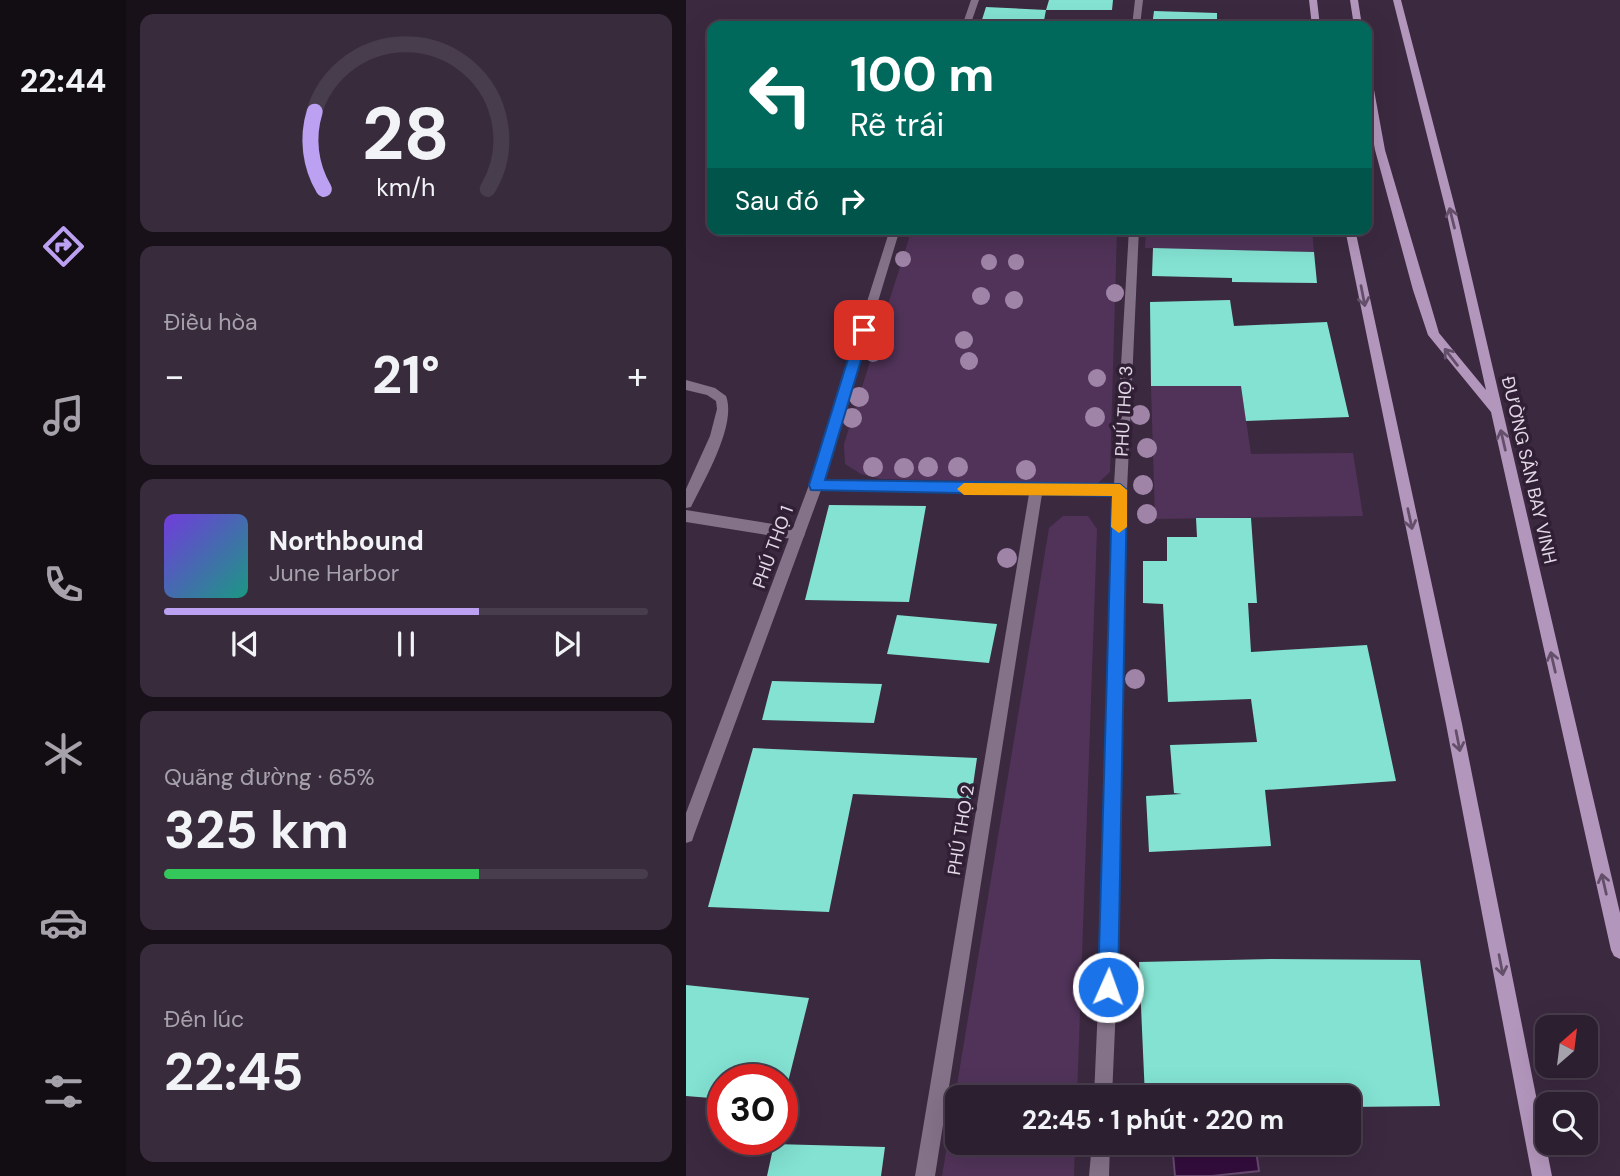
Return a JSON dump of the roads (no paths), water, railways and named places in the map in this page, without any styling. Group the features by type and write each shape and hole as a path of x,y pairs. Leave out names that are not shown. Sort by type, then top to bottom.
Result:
{"main road":[{"path":"1313,0 1316,21"},
{"path":"1354,0 1357,21"},
{"name":"ĐƯỜNG SÂN BAY VINH","path":"1397,0 1452,219 1620,950"},
{"path":"1372,123 1434,335 1495,409"},
{"path":"1351,235 1457,738 1542,1176"}],"street":[{"path":"968,21 975,0"},
{"path":"1137,21 1139,0"},
{"name":"PHÚ THỌ 1","path":"686,835 816,485 893,235"},
{"name":"PHÚ THỌ 3","path":"1104,1085 1120,490 1134,235"},
{"path":"686,385 711,391 722,399 724,406 716,435 686,503"},
{"path":"816,485 1036,491 1120,490"},
{"name":"PHÚ THỌ 2","path":"925,1176 1036,491"},
{"path":"686,516 798,534"},
{"path":"1099,1176 1100,1155"}]}
